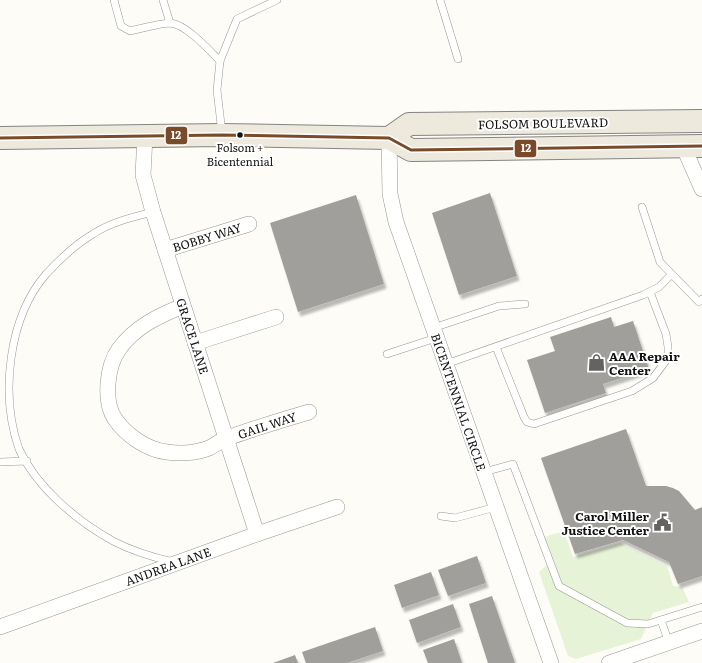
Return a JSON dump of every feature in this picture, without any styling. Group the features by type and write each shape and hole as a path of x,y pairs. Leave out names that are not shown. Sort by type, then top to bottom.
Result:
{"main road":[{"name":"FOLSOM BOULEVARD","path":"389,138 410,124 702,121"},
{"path":"0,138 222,136 389,138 411,150 692,146"}],"street":[{"name":"GRACE LANE","path":"144,136 143,175 153,212 257,534"},
{"name":"BICENTENNIAL CIRCLE","path":"389,138 390,194 392,211 551,663"},
{"path":"692,146 702,189"},
{"name":"BOBBY WAY","path":"165,250 249,224"},
{"name":"GAIL WAY","path":"184,306 145,324 129,337 118,351 111,366 108,384 109,401 114,418 128,434 146,446 166,452 187,453 208,448 226,438 308,412"},
{"path":"195,343 276,317"},
{"name":"ANDREA LANE","path":"0,627 257,534 337,507"},
{"path":"609,663 702,631"}],"lane":[{"path":"114,0 122,26 130,31 170,23 180,26 200,41 220,61"},
{"path":"163,0 170,23"},
{"path":"222,136 217,90 220,61 237,20 278,0"},
{"path":"440,0 458,59"},
{"path":"642,207 660,262 700,302 702,300"},
{"path":"153,212 123,220 94,233 69,251 47,273 29,299 16,328 9,358 7,402 13,434 20,450 38,478 60,503 86,524 114,541 144,554 177,563"},
{"path":"446,364 643,296 659,287 672,274"},
{"path":"496,347 527,422 534,424 632,392 653,378 668,358 666,334 650,292"},
{"path":"387,354 499,306 525,304"},
{"path":"0,462 27,462"},
{"path":"484,472 513,464 559,586 627,622 648,624 702,607"},
{"path":"442,516 455,518 496,507"},
{"path":"661,620 669,643"}],"green space":[{"path":"564,531 573,557 620,543 667,566 673,586 682,587 689,602 653,613 641,639 576,659 568,656 539,572 553,560 541,538"}],"building":[{"path":"490,193 517,276 459,295 432,213"},
{"path":"356,195 384,284 298,312 270,223"},
{"path":"611,317 614,327 633,321 649,369 603,384 606,393 545,413 527,360 555,351 550,337"},
{"path":"626,429 646,486 666,486 673,488 679,491 695,510 702,507 702,576 678,584 669,562 623,540 575,554 541,458"},
{"path":"477,556 486,583 448,596 438,570"},
{"path":"431,572 439,595 402,608 394,585"},
{"path":"492,596 515,663 488,663 469,604"},
{"path":"453,604 461,627 417,643 409,620"},
{"path":"375,627 383,651 347,663 306,663 302,652"},
{"path":"454,639 462,663 428,663 423,650"},
{"path":"295,655 298,663 273,663"}],"transit line":[{"name":"12","path":"0,138 222,135 389,138 411,150 702,146"}],"place":[{"name":"Folsom + Bicentennial","path":"240,135"},
{"name":"AAA Repair Center","path":"596,363"},
{"name":"Carol Miller Justice Center","path":"662,523"}]}
